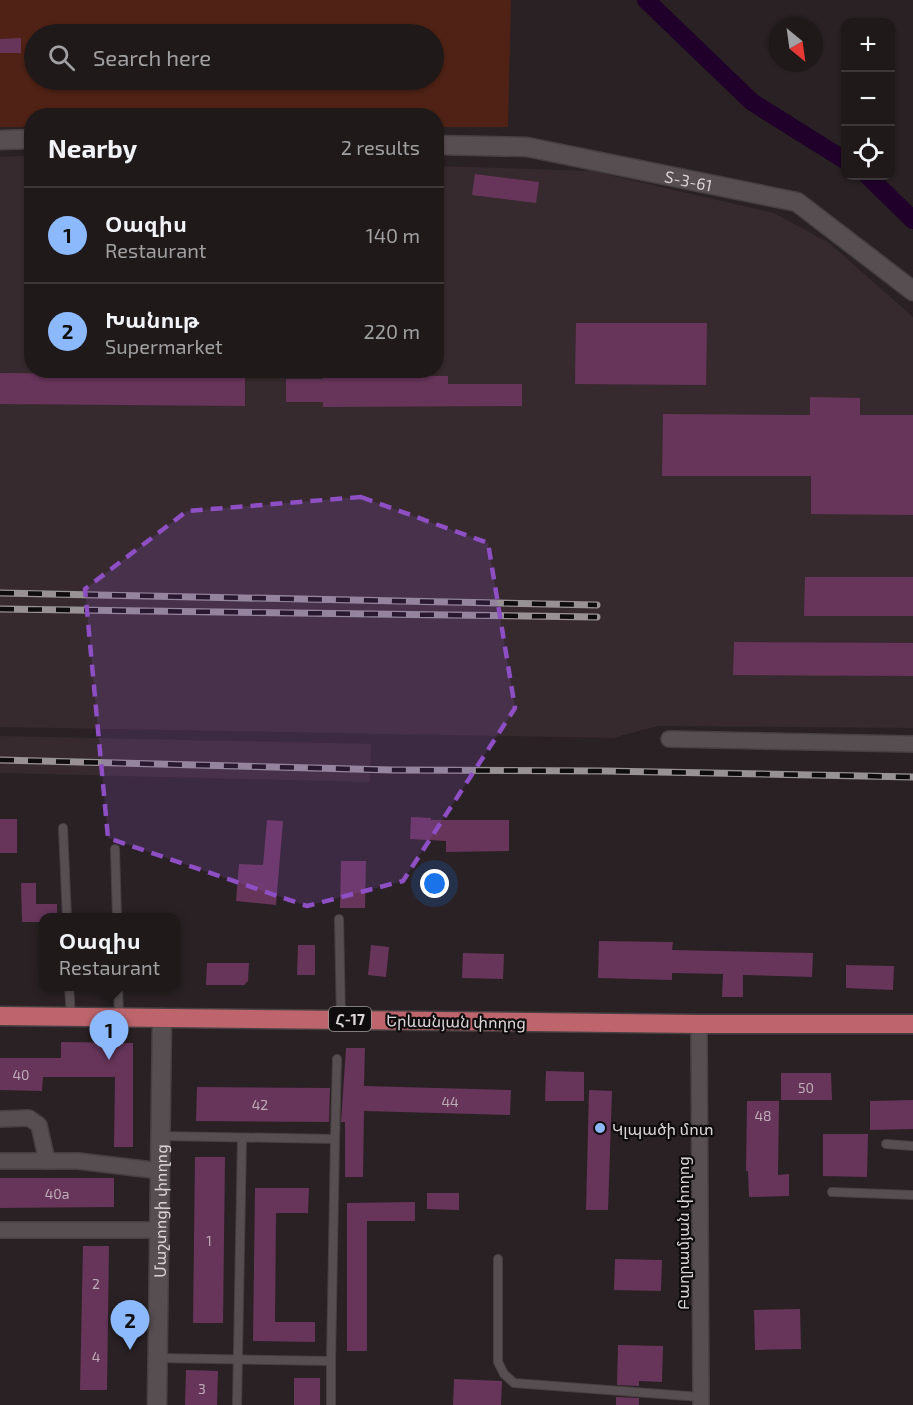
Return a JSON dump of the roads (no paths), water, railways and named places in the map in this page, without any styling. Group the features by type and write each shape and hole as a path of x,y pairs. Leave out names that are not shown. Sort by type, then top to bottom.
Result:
{"highway":[{"name":"Երևանյան փողոց","path":"0,1016 699,1024 913,1024"}],"street":[{"path":"0,140 24,139"},
{"name":"Տ-3-61","path":"444,145 527,147 797,202 913,291"},
{"path":"669,739 913,744"},
{"name":"Մաշտոցի փողոց","path":"157,1405 162,1018"},
{"name":"Բաղրամյան փողոց","path":"699,1024 701,1401"},
{"path":"0,1119 29,1118 39,1125 47,1161"},
{"path":"0,1161 78,1161 161,1171"},
{"path":"0,1230 160,1230"}],"lane":[{"path":"63,828 67,913"},
{"path":"115,849 117,913"},
{"path":"339,919 341,1019"},
{"path":"69,991 70,1017"},
{"path":"118,991 119,1018"},
{"path":"331,1405 337,1059"},
{"path":"161,1136 335,1139"},
{"path":"237,1405 242,1138"},
{"path":"886,1144 913,1146"},
{"path":"832,1191 913,1195"},
{"path":"498,1259 498,1362 504,1374 514,1383 701,1401"},
{"path":"158,1358 331,1361"}],"waterway":[{"path":"646,0 752,102 841,158"},
{"path":"872,180 913,220"}],"railway":[{"path":"0,593 597,605"},
{"path":"0,609 597,617"},
{"path":"0,760 392,770 605,771 913,777"}],"place":[{"name":"Օազիս","path":"109,1060"},
{"name":"Կլպածի մոտ","path":"600,1128"},
{"name":"Խանութ","path":"130,1350"}]}
